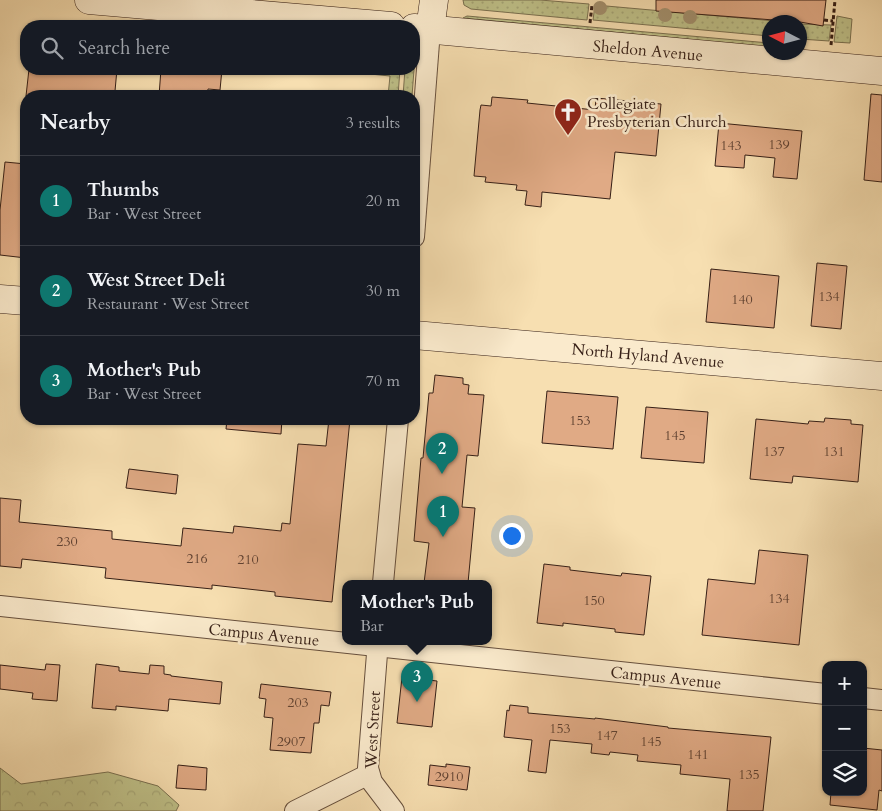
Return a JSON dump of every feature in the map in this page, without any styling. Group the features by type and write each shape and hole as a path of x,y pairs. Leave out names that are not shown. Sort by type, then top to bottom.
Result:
{"street":[{"path":"89,0 321,20"},
{"path":"420,90 422,29 434,0"},
{"name":"Sheldon Avenue","path":"422,29 882,71"},
{"path":"0,299 20,301"},
{"name":"North Hyland Avenue","path":"420,336 882,376"},
{"path":"384,580 397,425"},
{"name":"Campus Avenue","path":"0,606 342,640"},
{"name":"West Street","path":"378,645 367,762 369,774 378,790 394,811"},
{"name":"Campus Avenue","path":"387,645 822,694"},
{"path":"867,698 882,700"},
{"path":"295,811 369,774"}],"path":[{"path":"832,45 835,0"},
{"path":"590,24 592,5"},
{"path":"824,20 833,21"}],"green space":[{"path":"463,0 540,0 589,4 587,20 471,9 464,5"},
{"path":"595,5 762,20 762,35 593,20"},
{"path":"467,16 762,42 762,46 463,18"},
{"path":"837,16 852,19 850,43 834,42"},
{"path":"807,24 831,25 829,41 807,39"},
{"path":"380,75 400,75 398,90 389,90 390,76"},
{"path":"405,75 414,75 412,90 403,90"},
{"path":"0,768 21,784 108,772 158,786 179,805 176,811 0,811"}],"building":[{"path":"656,0 826,0 823,26 807,23 807,15 762,15 762,19 656,11"},
{"path":"28,75 116,75 115,90 27,90"},
{"path":"161,75 221,75 220,90 159,90"},
{"path":"871,94 882,95 882,182 864,180"},
{"name":"Collegiate Presbyterian Church","path":"492,97 528,100 527,103 595,110 596,98 661,104 656,156 615,152 610,199 542,192 541,207 525,205 527,191 516,190 517,185 485,182 486,177 474,176 481,105 491,106"},
{"path":"719,123 802,131 797,179 773,177 775,158 745,155 744,168 715,166"},
{"path":"5,162 20,163 20,257 0,255 0,210"},
{"path":"817,263 847,266 841,329 811,326"},
{"path":"711,269 779,276 774,328 706,322"},
{"path":"435,375 463,378 463,384 469,385 468,394 484,395 478,456 467,455 462,507 475,508 468,580 424,580 429,543 414,541 429,393 433,393"},
{"path":"547,391 618,397 613,449 542,443"},
{"path":"646,407 708,412 704,463 641,458"},
{"path":"825,418 851,420 851,424 863,425 858,482 793,476 792,483 750,479 756,419 808,424 809,421 824,422"},
{"path":"226,425 282,425 281,434 226,429"},
{"path":"328,425 349,425 332,602 275,596 275,592 212,585 212,589 105,578 106,568 22,559 21,568 0,566 0,498 21,500 19,522 112,531 112,539 181,546 183,528 233,533 234,526 281,531 282,523 290,524 298,444 326,446"},
{"path":"129,469 178,475 176,494 126,488"},
{"path":"759,550 808,555 799,645 702,635 708,579 755,584"},
{"path":"544,564 570,567 570,570 621,576 622,573 651,576 644,635 615,632 615,629 563,623 563,626 537,623"},
{"path":"46,664 60,665 57,701 32,699 33,693 0,689 0,665 45,670"},
{"path":"96,664 119,667 119,671 149,674 150,665 164,666 164,674 171,676 222,682 220,704 169,699 168,711 116,706 116,710 92,708"},
{"path":"402,677 437,681 432,727 397,723"},
{"path":"261,684 331,692 329,706 321,705 319,723 314,723 311,753 270,750 273,718 264,717 266,699 259,698"},
{"path":"510,705 528,707 528,713 595,718 668,728 771,737 763,811 727,811 730,779 680,774 681,765 637,761 638,755 610,752 609,755 591,753 592,744 550,740 546,773 528,771 532,740 504,737 507,710 509,711"},
{"path":"867,748 882,750 882,791 879,790 877,810 830,805 831,796 867,796"},
{"path":"446,764 470,767 467,790 428,785 430,765 446,767"},
{"path":"178,765 207,768 206,790 176,788"}],"place":[{"name":"Collegiate Presbyterian Church","path":"568,136"},
{"name":"West Street Deli","path":"442,474"},
{"name":"Thumbs","path":"443,537"},
{"name":"Mother's Pub","path":"417,702"}]}
